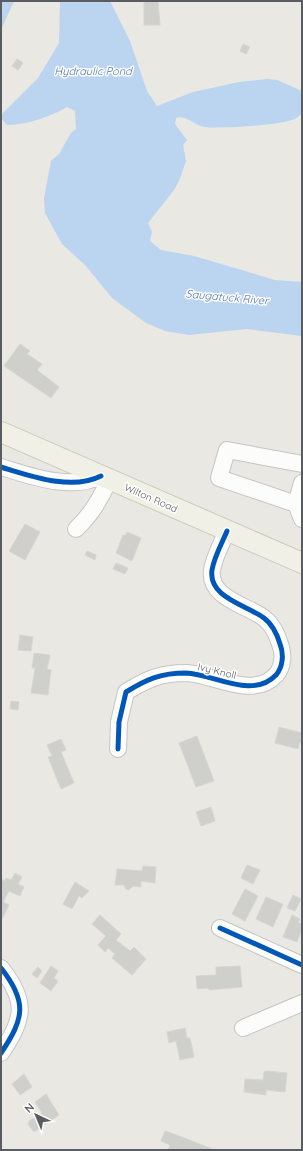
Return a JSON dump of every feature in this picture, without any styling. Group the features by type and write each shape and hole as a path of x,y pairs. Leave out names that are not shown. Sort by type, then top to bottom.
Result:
{"main road":[{"name":"Wilton Road","path":"1,432 302,563"}],"street":[{"path":"296,504 219,478 227,450 302,464"},
{"path":"1,467 53,480 80,482 105,478 100,502 88,518 76,529"},
{"path":"302,483 296,504 302,519"},
{"name":"Ivy Knoll","path":"118,749 119,722 126,692 148,679 177,674 200,674 238,685 251,686 263,684 272,679 279,672 282,653 278,637 272,627 265,619 219,592 213,583 212,569 228,531"},
{"path":"220,928 302,965"},
{"path":"1,968 15,988 20,1010 17,1026 1,1053"},
{"path":"243,1028 302,1004"}],"water":[{"path":"1,1 14,1 1,30"},
{"path":"60,1 110,1 130,41 147,91 157,106 193,92 239,82 267,79 277,80 302,91 302,113 295,119 285,122 249,126 205,127 197,125 184,118 176,118 175,124 187,140 183,145 186,161 174,190 148,223 152,232 150,241 161,250 194,256 275,280 302,282 302,336 247,329 189,335 165,331 146,323 112,298 86,266 62,244 45,213 44,198 51,161 59,154 71,133 76,129 75,111 67,107 38,120 14,125 7,125 1,118 3,113 38,78 59,43"}],"building":[{"path":"144,1 158,1 160,25 144,25"},
{"path":"243,44 250,47 246,54 240,51"},
{"path":"17,59 23,63 18,70 12,66"},
{"path":"20,344 30,351 27,354 42,364 37,370 59,387 51,398 4,366"},
{"path":"25,524 40,532 25,560 9,551"},
{"path":"127,532 141,538 132,561 116,553 123,535 125,536"},
{"path":"87,551 96,555 95,560 85,555"},
{"path":"116,563 128,568 125,574 113,569"},
{"path":"20,635 33,637 31,651 18,650"},
{"path":"34,653 50,655 47,669 51,670 48,695 31,693 35,668 32,668"},
{"path":"11,701 19,702 18,710 10,709"},
{"path":"279,727 302,733 300,738 302,738 302,743 300,742 298,749 275,743"},
{"path":"197,736 214,781 196,787 179,743"},
{"path":"61,739 66,750 61,752 74,783 61,789 48,757 52,756 47,745"},
{"path":"211,807 215,821 201,826 196,812"},
{"path":"247,865 260,870 253,884 241,878"},
{"path":"143,866 156,867 155,883 141,881 141,887 133,886 129,890 126,889 124,885 115,885 117,869 142,871"},
{"path":"15,873 22,877 18,884 24,887 20,896 9,891 3,902 9,905 2,919 1,879 5,881 6,878 11,880"},
{"path":"75,882 89,891 82,898 79,896 72,909 63,904"},
{"path":"245,889 258,896 245,921 232,914"},
{"path":"293,895 301,899 295,911 287,908"},
{"path":"266,897 283,904 273,927 256,919"},
{"path":"100,915 121,934 116,940 130,951 134,947 146,959 132,975 112,958 115,954 108,948 105,952 98,945 106,936 92,924"},
{"path":"292,915 300,919 298,923 302,924 302,929 297,942 283,937"},
{"path":"51,966 58,971 54,978 58,981 51,991 40,983"},
{"path":"240,966 242,987 210,990 207,988 197,989 196,976 216,975 216,967"},
{"path":"38,967 42,971 37,978 32,974"},
{"path":"185,1028 187,1038 190,1038 194,1057 180,1060 176,1041 169,1043 167,1032"},
{"path":"264,1072 287,1073 285,1092 266,1090 266,1095 244,1092 245,1079 263,1080"},
{"path":"24,1074 32,1087 20,1095 12,1084"},
{"path":"46,1094 59,1115 34,1132 28,1124 29,1121 42,1113 35,1102"},
{"path":"165,1131 215,1150 168,1150 170,1145 161,1141"}],"cycle path":[{"path":"1,467 38,478 64,482 77,482 101,476"},
{"path":"118,749 119,722 126,692 141,684 154,678 169,674 186,673 197,674 232,684 244,686 256,685 266,682 278,672 282,660 282,652 272,626 267,620 257,613 230,600 222,594 212,580 214,560 227,531"},
{"path":"220,928 302,965"},
{"path":"1,968 16,991 20,1010 14,1030 1,1053"}],"water label":[{"name":"Hydraulic Pond","path":"93,71"},
{"name":"Saugatuck River","path":"227,297"}]}
